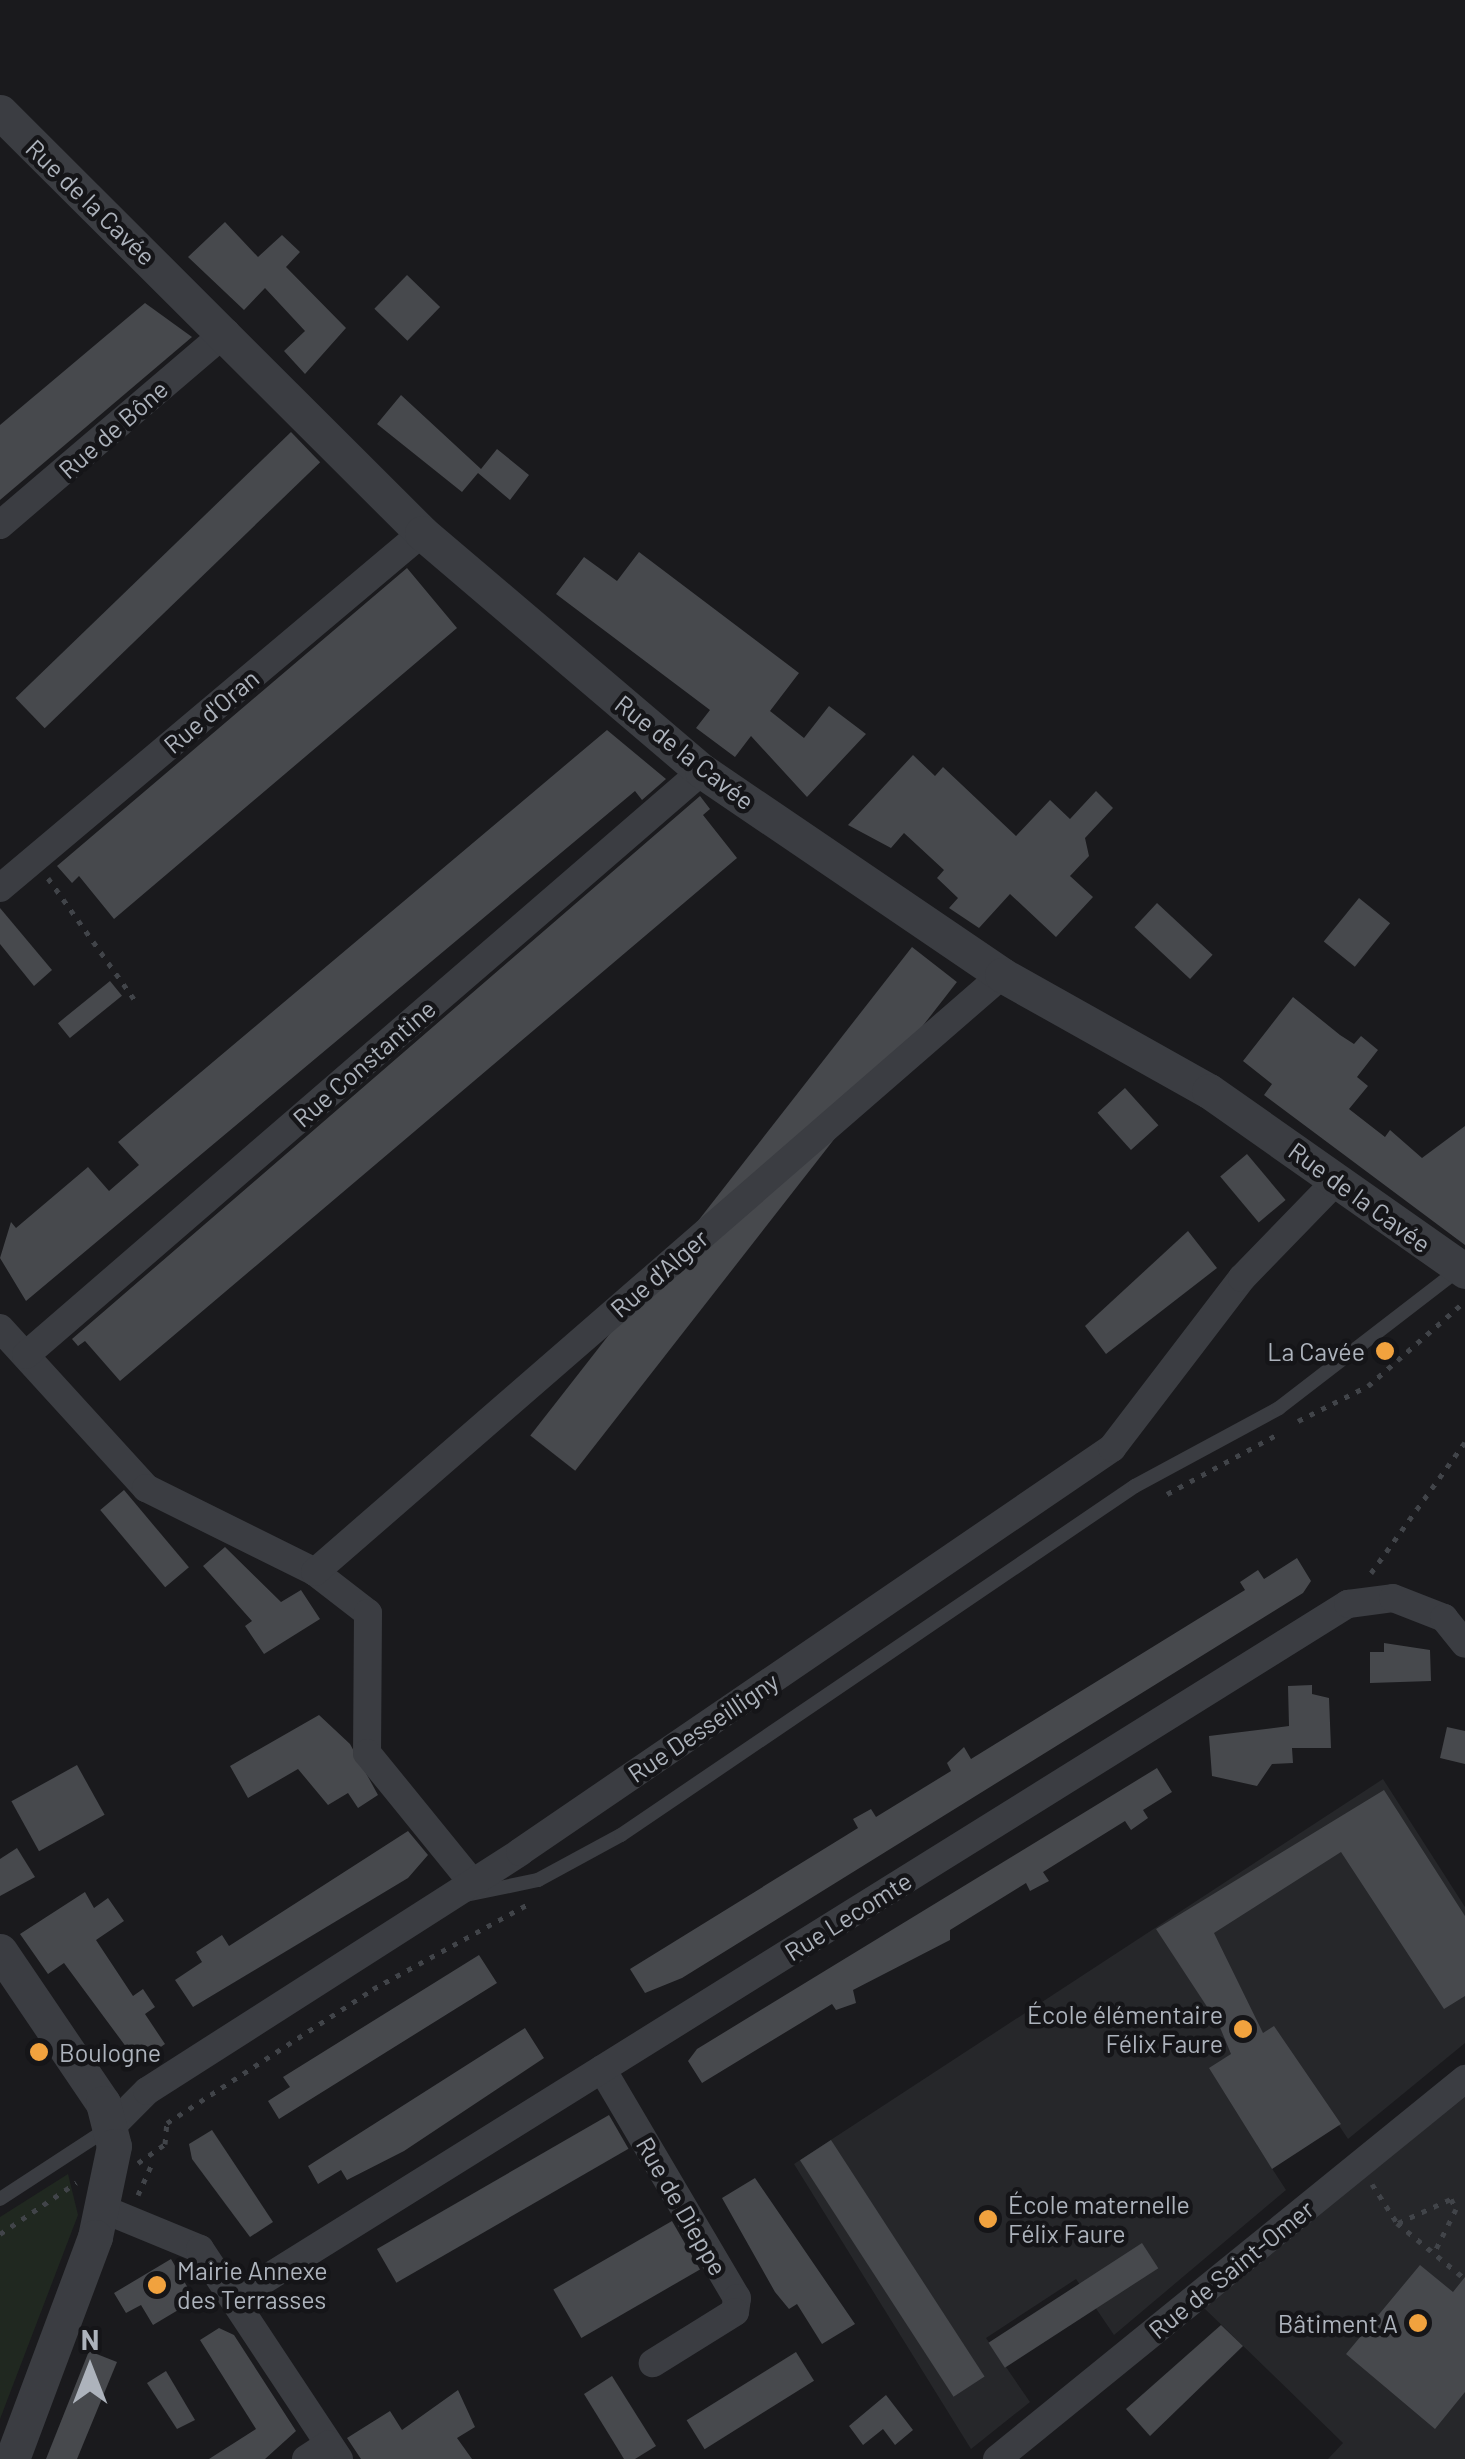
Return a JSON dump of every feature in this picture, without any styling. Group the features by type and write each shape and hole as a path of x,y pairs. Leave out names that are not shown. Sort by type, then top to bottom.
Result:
{"street":[{"name":"Rue de la Cavée","path":"0,112 226,332 422,533 702,772 1002,975 1209,1090 1464,1268"},
{"name":"Rue de Bône","path":"0,526 226,332"},
{"name":"Rue d'Oran","path":"0,888 422,533"},
{"name":"Rue Constantine","path":"26,1355 702,772"},
{"name":"Rue d'Alger","path":"315,1572 1002,975"},
{"name":"Rue Desseilligny","path":"111,2127 147,2091 461,1890 1112,1448 1242,1278 1338,1180"},
{"path":"0,1328 146,1488 315,1572 368,1613 367,1753 461,1890"},
{"name":"Rue Lecomte","path":"235,2298 1348,1604 1393,1598 1444,1618 1465,1644"},
{"path":"0,1951 111,2127 116,2214 12,2459"},
{"name":"Rue de Dieppe","path":"602,2069 736,2298 734,2312 652,2363"},
{"name":"Rue de Saint-Omer","path":"997,2459 1465,2079"},
{"path":"116,2214 200,2248 235,2298 325,2454"}],"lane":[{"path":"461,1890 538,1880 621,1835 1136,1486 1279,1408 1464,1268"},
{"name":"Rue Desseilligny","path":"0,2198 111,2127"}],"path":[{"path":"34,860 136,1002"},
{"path":"1348,1604 1465,1442"},
{"path":"116,2214 153,2161"},
{"path":"1359,2165 1398,2223 1464,2278"},
{"path":"0,2234 79,2179"},
{"path":"1398,2223 1451,2199 1456,2209 1434,2253"}],"shaded area":[{"path":"1383,1779 1465,1907 1465,2043 1348,2139 1306,2076 1257,2145 1286,2190 1114,2335 1076,2279 986,2338 1030,2402 971,2449 794,2164"},
{"path":"1465,2097 1465,2459 1328,2459 1343,2443 1203,2307"},
{"path":"68,2174 78,2215 0,2419 0,2217"}],"building":[{"path":"225,222 258,257 282,235 300,252 286,267 346,328 305,374 284,351 305,331 265,288 244,310 188,257"},
{"path":"407,275 440,307 407,341 374,309"},
{"path":"145,303 192,337 0,500 0,425"},
{"path":"401,395 481,469 497,449 529,475 510,500 478,473 462,492 377,424"},
{"path":"291,432 320,462 45,728 15,698"},
{"path":"639,552 799,673 770,711 804,738 829,706 866,734 807,797 751,736 735,757 696,728 710,710 556,594 584,557 617,581"},
{"path":"407,568 457,628 114,919 79,876 72,883 57,866"},
{"path":"607,730 666,779 642,800 635,791 26,1301 0,1258 11,1222 16,1228 88,1167 109,1191 139,1165 118,1142"},
{"path":"913,755 935,776 943,767 1016,836 1050,800 1070,819 1096,791 1113,808 1085,838 1089,856 1070,876 1093,897 1056,937 1010,894 979,928 949,908 958,898 937,878 944,870 904,833 891,848 848,825"},
{"path":"700,796 710,809 703,815 737,858 120,1381 85,1341 78,1346 72,1339"},
{"path":"1359,898 1390,923 1355,967 1324,942"},
{"path":"1157,903 1213,955 1190,979 1134,927"},
{"path":"0,908 52,970 34,986 0,944"},
{"path":"912,947 957,982 575,1471 530,1436"},
{"path":"110,981 122,996 70,1038 58,1023"},
{"path":"1293,997 1354,1044 1361,1036 1378,1050 1357,1077 1368,1086 1349,1109 1385,1137 1390,1130 1422,1158 1465,1126 1465,1245 1264,1095 1272,1084 1243,1061"},
{"path":"1125,1088 1158,1125 1131,1150 1098,1113"},
{"path":"1247,1154 1286,1200 1259,1222 1220,1176"},
{"path":"1188,1231 1217,1268 1106,1354 1085,1326"},
{"path":"124,1490 189,1567 165,1587 100,1510"},
{"path":"225,1547 281,1602 301,1590 320,1619 264,1654 245,1626 252,1621 203,1566"},
{"path":"1297,1558 1311,1581 1303,1593 682,1978 645,1993 630,1969 858,1828 853,1819 871,1809 876,1817 951,1771 947,1763 964,1747 971,1759 1245,1590 1240,1582 1258,1570 1264,1579"},
{"path":"1384,1643 1430,1650 1431,1681 1370,1683 1370,1652 1384,1652"},
{"path":"1312,1685 1312,1694 1329,1698 1331,1748 1292,1748 1293,1763 1272,1764 1257,1786 1212,1776 1209,1736 1289,1726 1288,1686"},
{"path":"319,1715 350,1744 378,1795 358,1808 348,1793 328,1805 298,1769 248,1798 230,1766"},
{"path":"1447,1727 1465,1731 1465,1764 1440,1758"},
{"path":"77,1765 105,1815 39,1851 11,1801"},
{"path":"1157,1768 1172,1792 1143,1810 1148,1818 1131,1830 1125,1821 1043,1872 1049,1881 1030,1891 1026,1883 950,1930 950,1940 853,1990 856,2003 836,2010 832,2004 702,2083 688,2061 697,2049"},
{"path":"1384,1790 1465,1916 1465,1996 1444,2009 1341,1852 1214,1933 1263,2033 1274,2026 1341,2124 1272,2169 1209,2068 1231,2054 1219,2025 1156,1929"},
{"path":"408,1831 428,1855 408,1878 193,2007 175,1980 202,1962 196,1952 222,1935 229,1946"},
{"path":"17,1848 35,1877 0,1896 0,1859"},
{"path":"85,1892 94,1908 108,1898 124,1921 96,1940 133,1996 143,1989 155,2007 145,2014 165,2044 138,2063 64,1963 48,1974 20,1934"},
{"path":"479,1955 497,1983 279,2119 268,2101 290,2087 283,2077"},
{"path":"525,2028 544,2058 404,2151 347,2180 341,2170 318,2184 308,2166"},
{"path":"609,2115 628,2149 396,2283 377,2249"},
{"path":"212,2130 273,2222 250,2237 192,2159 189,2144"},
{"path":"831,2140 985,2377 954,2397 800,2160"},
{"path":"755,2178 855,2324 822,2344 797,2304 789,2309 775,2292 722,2198"},
{"path":"672,2221 700,2269 581,2338 553,2290"},
{"path":"1142,2243 1158,2268 1005,2368 989,2343"},
{"name":"Mairie Annexe des Terrasses","path":"171,2259 195,2300 153,2325 141,2305 126,2313 114,2293"},
{"name":"Bâtiment A","path":"1420,2265 1453,2292 1465,2277 1465,2392 1435,2429 1346,2354"},
{"path":"1221,2325 1243,2346 1150,2436 1126,2409"},
{"path":"219,2328 234,2335 296,2431 265,2459 209,2459 256,2429 200,2340"},
{"path":"89,2351 117,2362 77,2459 46,2459"},
{"path":"796,2352 814,2381 705,2449 687,2420"},
{"path":"166,2371 195,2420 177,2429 147,2383"},
{"path":"612,2376 656,2446 635,2459 624,2459 584,2394"},
{"path":"458,2390 475,2427 457,2438 472,2459 361,2459 347,2438 390,2411 402,2430"},
{"path":"886,2395 913,2430 895,2445 883,2429 863,2445 849,2426"}],"place":[{"name":"La Cavée","path":"1385,1351"},
{"name":"École élémentaire Félix Faure","path":"1243,2029"},
{"name":"Boulogne","path":"39,2052"},
{"name":"École maternelle Félix Faure","path":"988,2219"},
{"name":"Mairie Annexe des Terrasses","path":"157,2285"},
{"name":"Bâtiment A","path":"1418,2323"}]}
